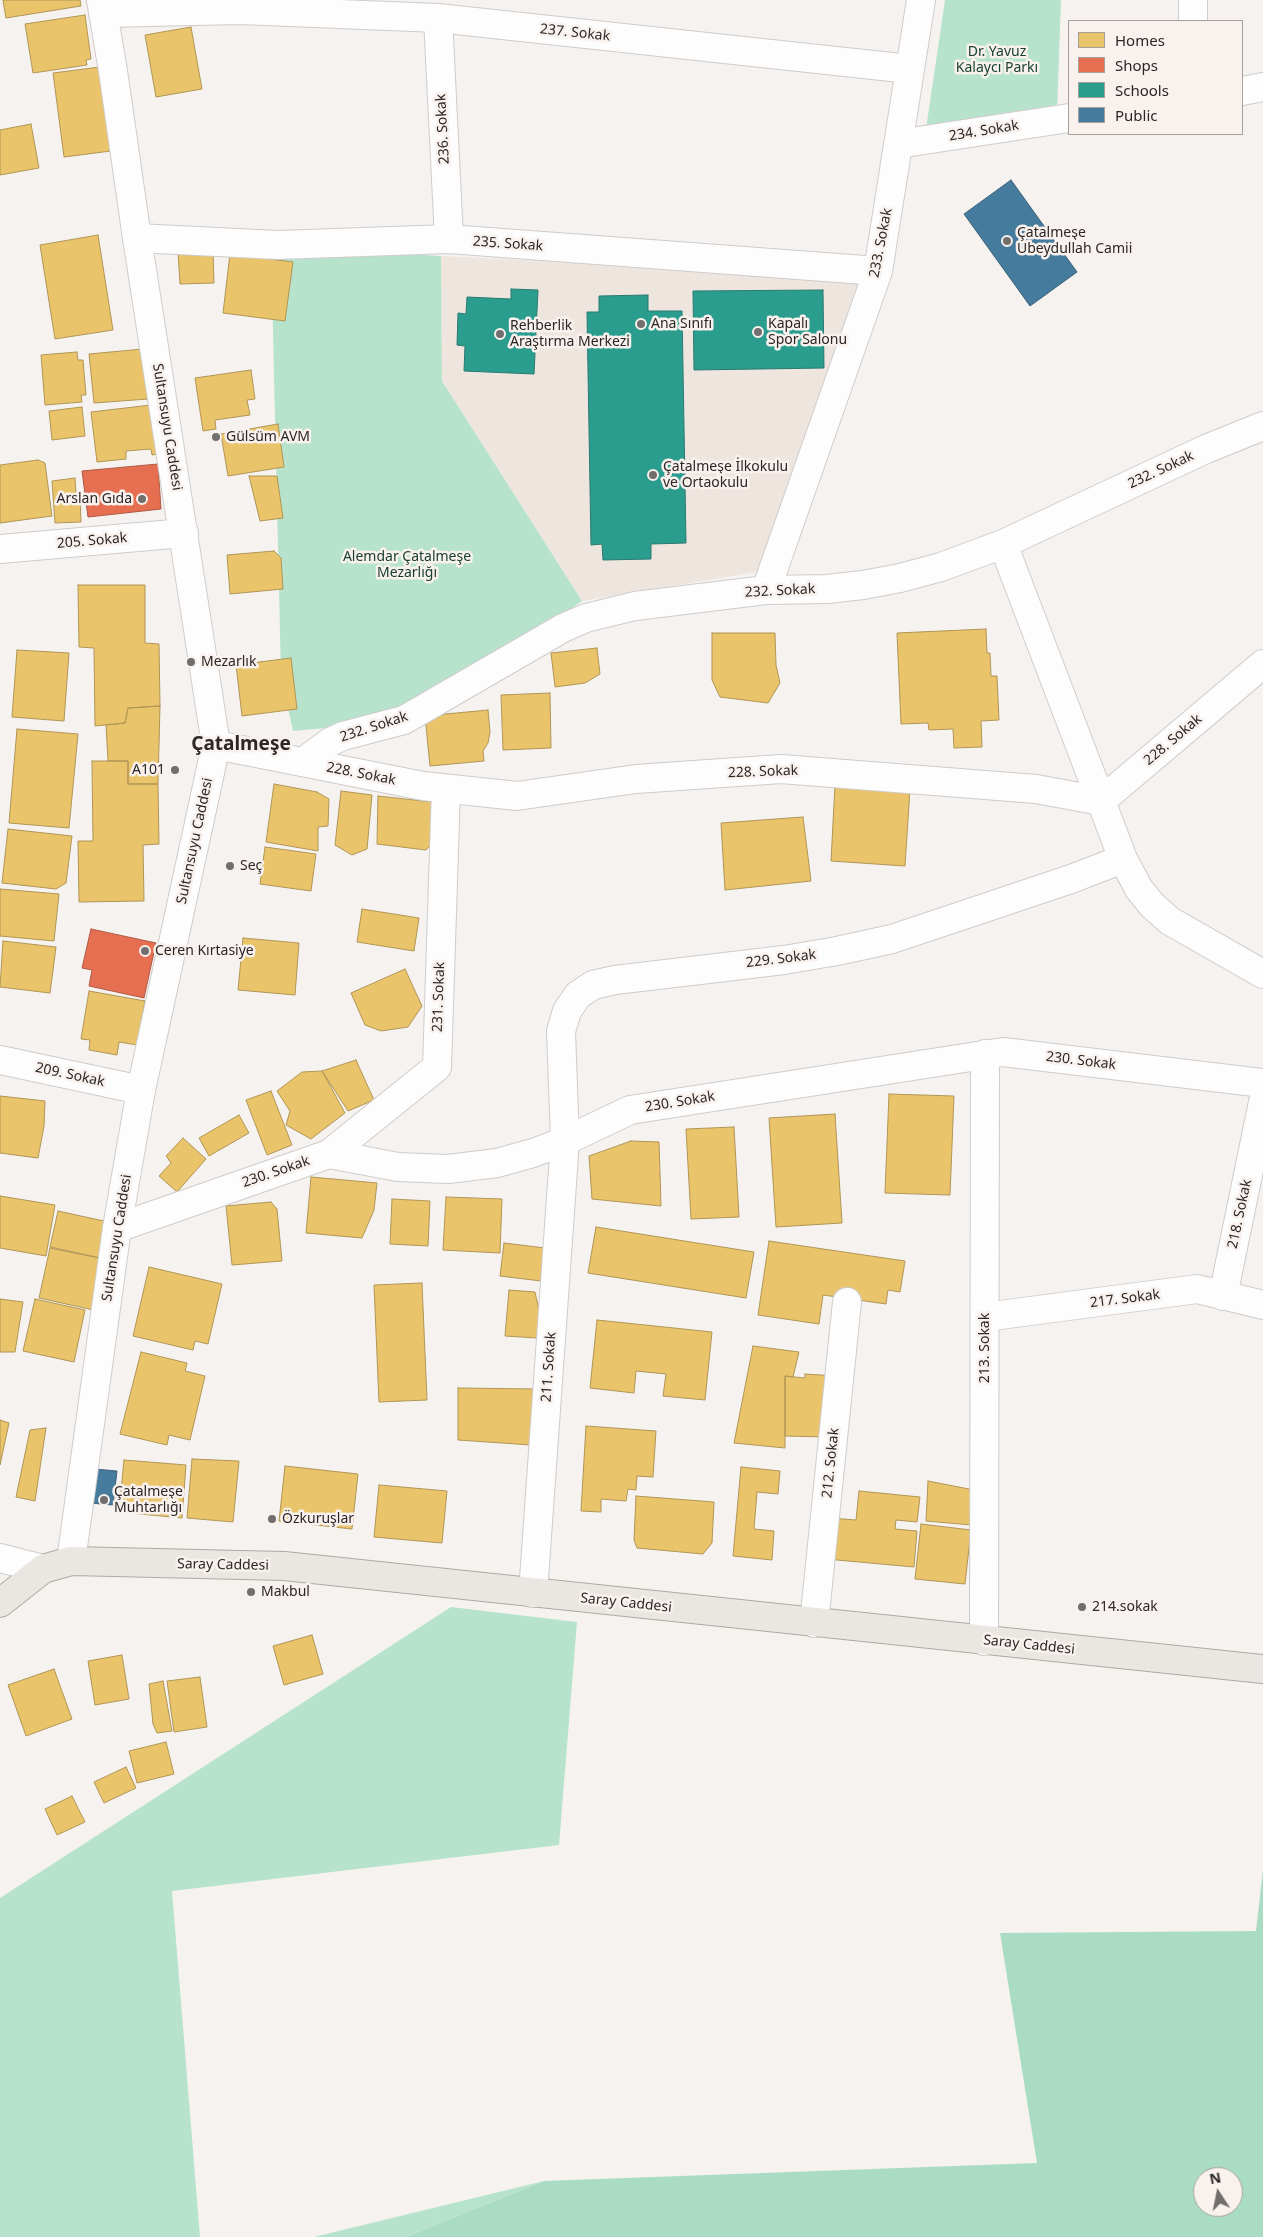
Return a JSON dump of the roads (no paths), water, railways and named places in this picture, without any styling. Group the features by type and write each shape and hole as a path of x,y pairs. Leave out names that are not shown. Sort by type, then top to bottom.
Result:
{"main road":[{"name":"Saray Caddesi","path":"0,1603 43,1569 71,1561 284,1566 1263,1669"}],"street":[{"name":"233. Sokak","path":"766,590 878,271 921,0"},
{"path":"1193,0 1193,20"},
{"name":"237. Sokak","path":"102,6 239,5 438,18 910,69"},
{"name":"Sultansuyu Caddesi","path":"71,1561 117,1228 141,1090 216,745 137,238 114,71 102,6"},
{"name":"236. Sokak","path":"438,18 449,239"},
{"path":"1243,91 1263,87"},
{"name":"234. Sokak","path":"898,144 1068,118"},
{"name":"235. Sokak","path":"137,238 278,245 449,239 878,271"},
{"name":"232. Sokak","path":"303,762 330,742 343,736 404,720 562,628 586,618 635,606 766,590 827,589 882,582 941,567 1003,544 1206,449 1263,426"},
{"name":"205. Sokak","path":"0,549 184,533"},
{"path":"1003,544 1124,859 1140,889 1152,905 1170,921 1263,974"},
{"name":"228. Sokak","path":"216,745 423,786 517,796 636,779 781,769 1036,789 1101,801 1263,664"},
{"name":"231. Sokak","path":"328,1154 436,1067 446,788"},
{"name":"229. Sokak","path":"565,1141 561,1031 567,1011 578,995 593,985 624,978 784,960 892,939 1124,859"},
{"name":"230. Sokak","path":"117,1228 328,1154 398,1167 448,1169 497,1163 533,1153 565,1141 630,1110 985,1054 1003,1052 1263,1083"},
{"name":"213. Sokak","path":"984,1640 985,1054"},
{"name":"209. Sokak","path":"0,1060 141,1090"},
{"name":"218. Sokak","path":"1223,1296 1263,1102"},
{"name":"211. Sokak","path":"533,1593 565,1141"},
{"name":"217. Sokak","path":"985,1317 1197,1289 1263,1305"},
{"name":"212. Sokak","path":"814,1623 847,1302"},
{"path":"0,1558 43,1569"}],"place":[{"name":"Çatalmeşe Ubeydullah Camii","path":"1007,241"},
{"name":"Ana Sınıfı","path":"641,324"},
{"name":"Kapalı Spor Salonu","path":"758,332"},
{"name":"Rehberlik Araştırma Merkezi","path":"500,334"},
{"name":"Gülsüm AVM","path":"216,437"},
{"name":"Çatalmeşe İlkokulu ve Ortaokulu","path":"653,475"},
{"name":"Arslan Gıda","path":"142,499"},
{"name":"Mezarlık","path":"191,662"},
{"name":"A101","path":"175,770"},
{"name":"Seç","path":"230,866"},
{"name":"Ceren Kırtasiye","path":"145,951"},
{"name":"Çatalmeşe Muhtarlığı","path":"104,1500"},
{"name":"Özkuruşlar","path":"272,1519"},
{"name":"Makbul","path":"251,1592"},
{"name":"214.sokak","path":"1082,1607"}],"district":[{"name":"Çatalmeşe","path":"241,745"}],"park label":[{"name":"Dr. Yavuz Kalaycı Parkı","path":"997,60"},
{"name":"Alemdar Çatalmeşe Mezarlığı","path":"407,566"}]}
